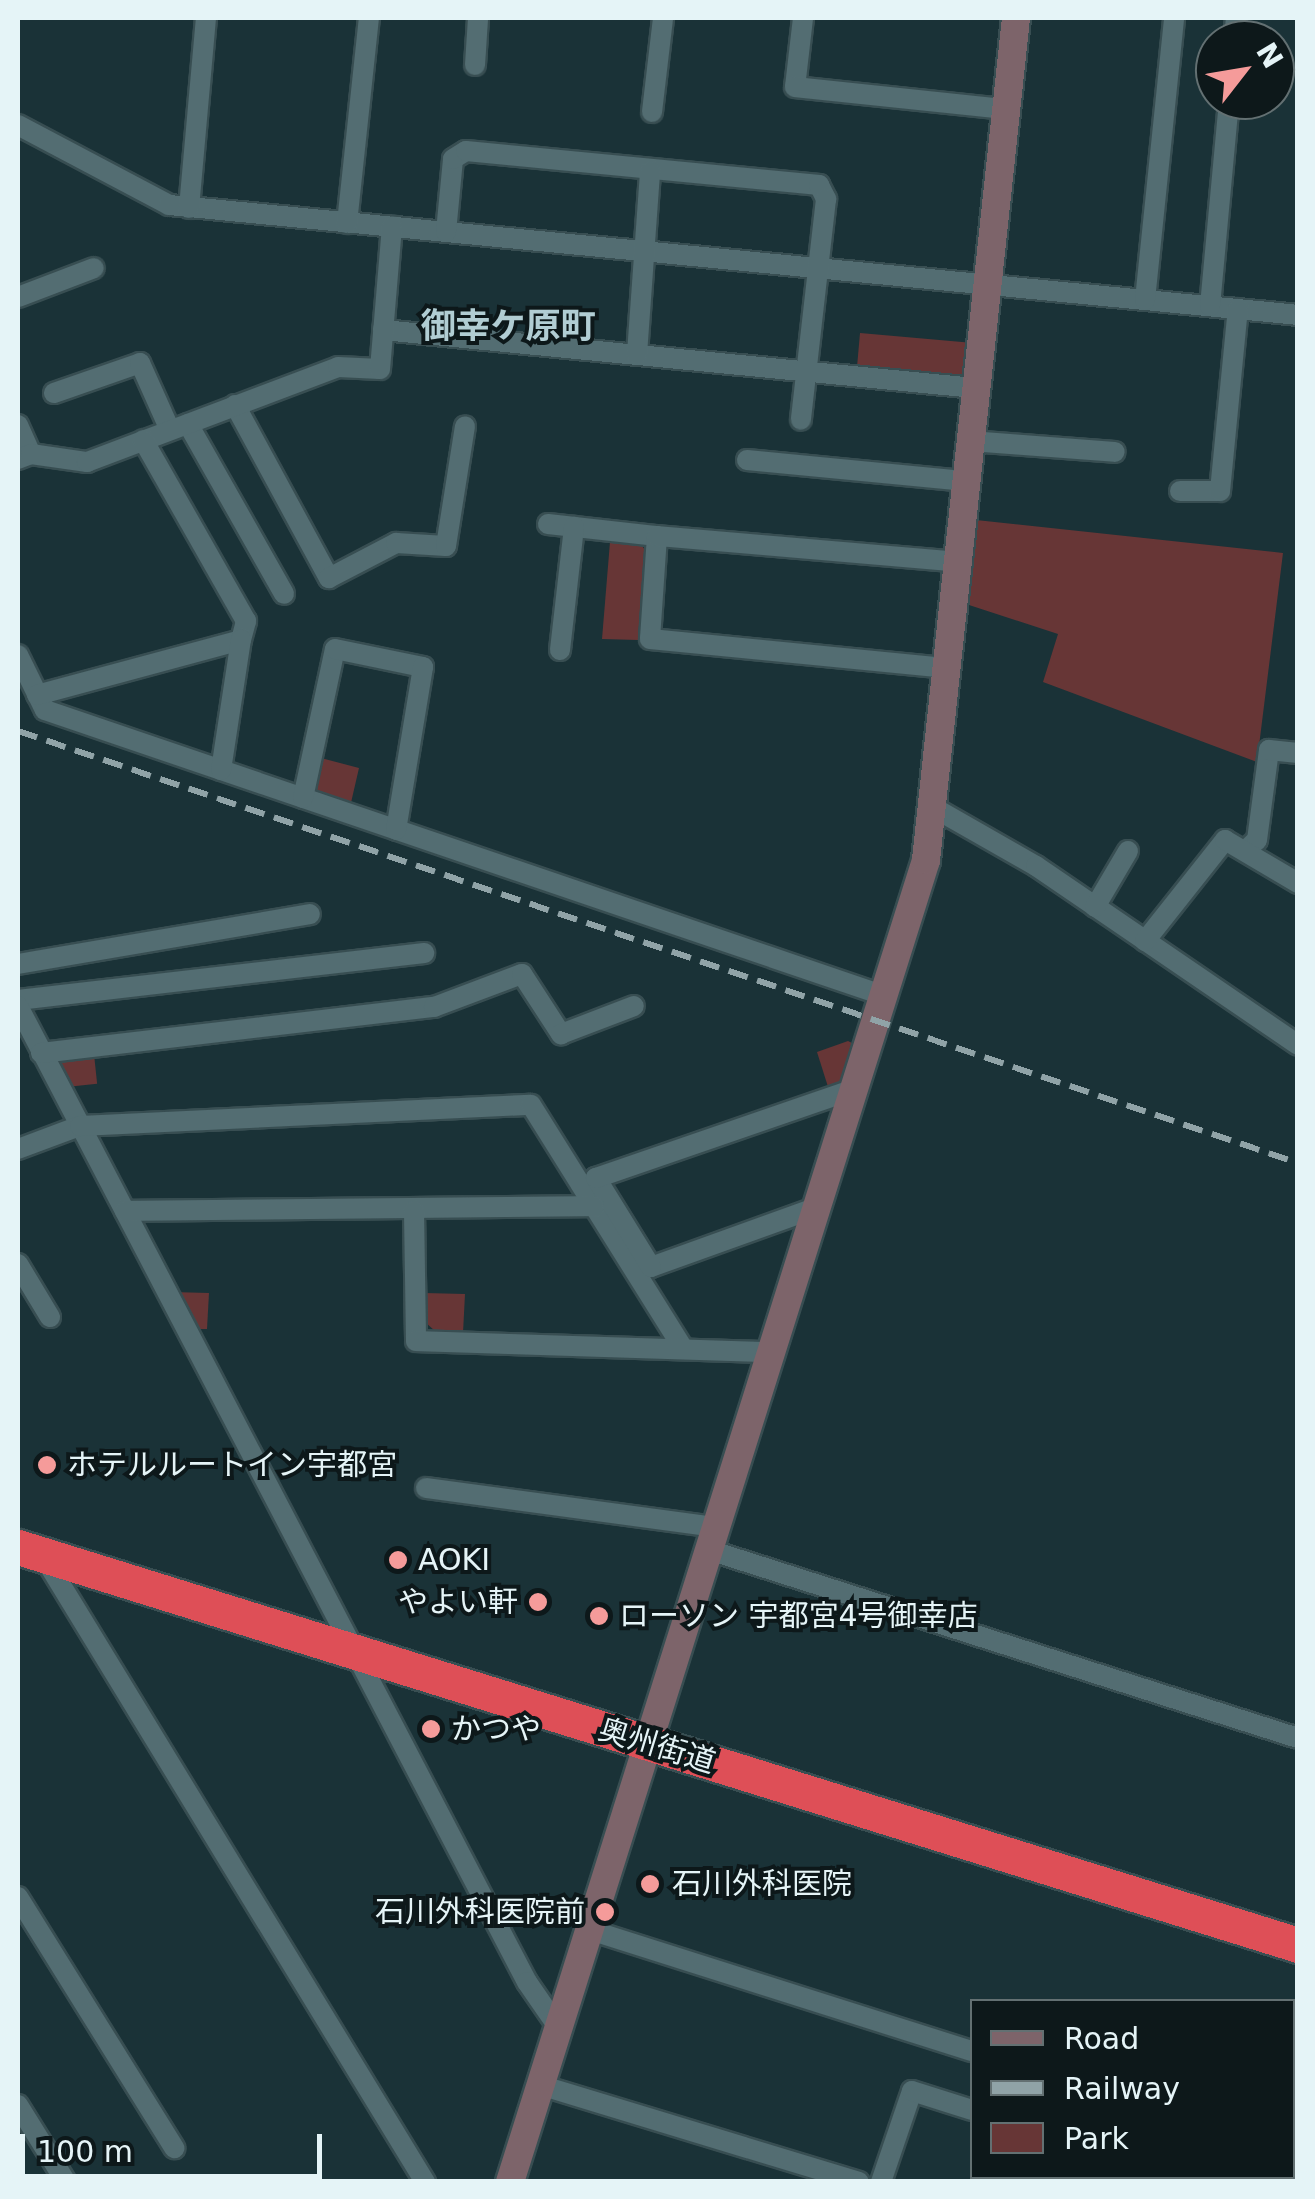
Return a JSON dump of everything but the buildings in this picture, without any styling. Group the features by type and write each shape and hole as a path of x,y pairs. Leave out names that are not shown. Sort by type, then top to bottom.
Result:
{"highway":[{"name":"奥州街道","path":"30,1550 1298,1945"}],"street":[{"path":"189,208 206,18"},
{"path":"347,223 368,18"},
{"path":"475,65 478,18"},
{"path":"652,112 663,18"},
{"path":"803,18 795,87 1005,108"},
{"path":"510,2182 882,995 936,809 984,284 1016,18"},
{"path":"1146,300 1174,18"},
{"path":"1210,306 1227,120"},
{"path":"18,125 169,205 189,208 1298,315"},
{"path":"446,232 453,159 466,151 820,185 826,198 801,420"},
{"path":"637,354 650,170"},
{"path":"18,426 24,456 88,462 338,367 380,369 392,227"},
{"path":"18,297 94,268"},
{"path":"1180,490 1220,491 1238,309"},
{"path":"383,330 974,388"},
{"path":"54,394 140,363 284,594"},
{"path":"235,406 329,578 396,542 446,546 465,426"},
{"path":"143,440 246,620 221,770"},
{"path":"970,440 1115,452"},
{"path":"747,460 966,481"},
{"path":"548,524 958,562"},
{"path":"560,650 574,528"},
{"path":"657,536 650,639 948,668"},
{"path":"37,695 241,640"},
{"path":"303,798 335,649 424,667 396,830"},
{"path":"18,655 45,710 882,995"},
{"path":"1245,851 1257,840 1270,750 1298,753"},
{"path":"936,809 1096,907 1298,1046"},
{"path":"1145,941 1225,840 1298,882"},
{"path":"1096,907 1128,852"},
{"path":"18,964 310,914"},
{"path":"424,953 19,1011 528,1982 558,2027"},
{"path":"42,1052 434,1008 522,974 561,1034 634,1006"},
{"path":"814,1208 651,1267 596,1178 852,1090"},
{"path":"18,1149 80,1126 531,1104 682,1347"},
{"path":"124,1211 414,1211 594,1206"},
{"path":"414,1211 416,1341 769,1352"},
{"path":"18,1264 50,1318"},
{"path":"426,1488 709,1538 1298,1738"},
{"path":"30,1550 425,2182"},
{"path":"18,1897 174,2148"},
{"path":"590,1930 970,2050"},
{"path":"540,2086 859,2182"},
{"path":"881,2182 912,2091 970,2109"},
{"path":"18,2104 66,2182"}],"green space":[{"path":"860,333 971,343 967,380 857,370"},
{"path":"976,520 1283,553 1257,762 1043,682 1058,634 969,605"},
{"path":"610,542 640,543 645,550 638,640 602,639"},
{"path":"321,758 359,768 350,807 322,800 316,790"},
{"path":"848,1041 854,1044 842,1085 829,1090 817,1052"},
{"path":"94,1054 97,1084 59,1088 56,1058"},
{"path":"171,1292 209,1293 207,1329 190,1329"},
{"path":"424,1293 465,1294 463,1333 436,1332 424,1321"}],"railway":[{"path":"18,731 1298,1163"}],"place":[{"name":"ホテルルートイン宇都宮","path":"47,1465"},
{"name":"AOKI","path":"398,1560"},
{"name":"やよい軒","path":"538,1602"},
{"name":"ローソン 宇都宮4号御幸店","path":"599,1616"},
{"name":"かつや","path":"431,1729"},
{"name":"石川外科医院","path":"650,1884"},
{"name":"石川外科医院前","path":"605,1912"}],"district":[{"name":"御幸ケ原町","path":"508,326"}]}
